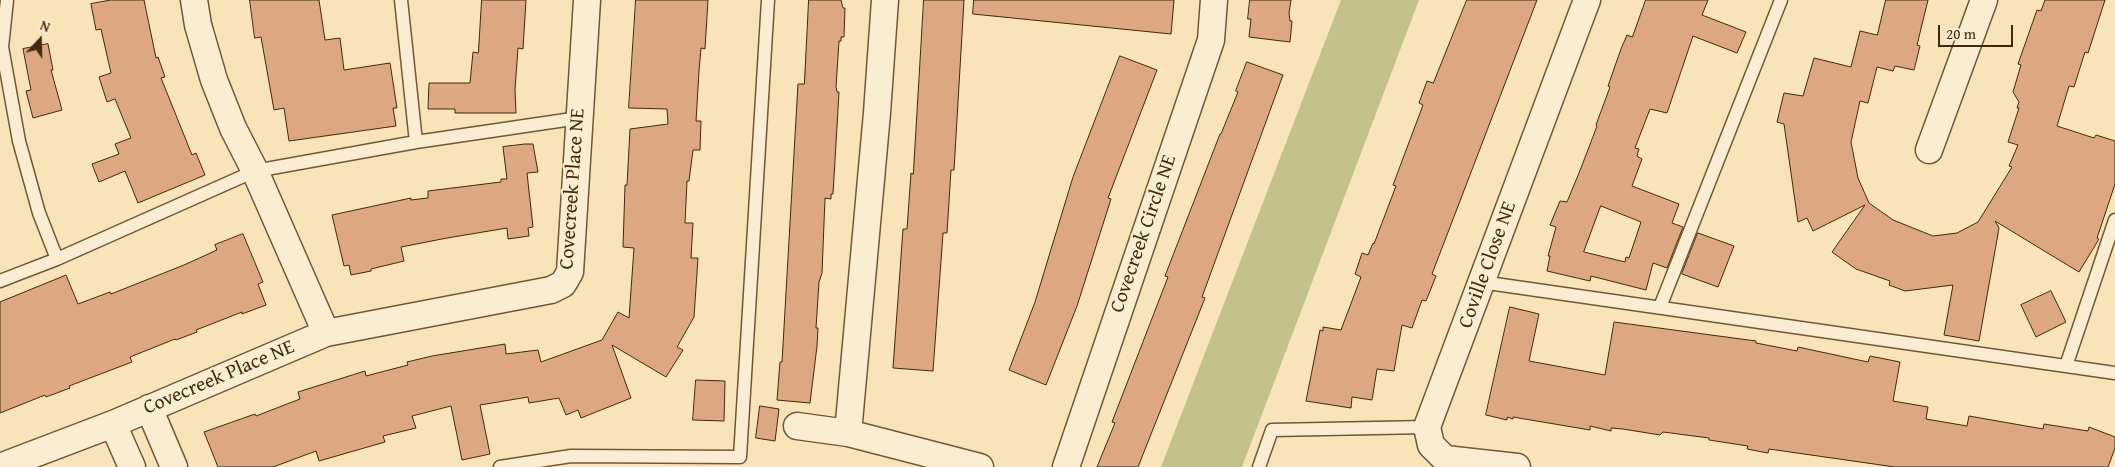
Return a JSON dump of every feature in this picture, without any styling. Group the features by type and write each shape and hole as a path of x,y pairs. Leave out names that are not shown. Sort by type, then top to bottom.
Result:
{"street":[{"path":"194,0 198,25 214,80 233,128 255,171 326,333"},
{"name":"Covecreek Place NE","path":"0,467 113,424 326,333 551,290 563,284 570,272 587,0"},
{"path":"848,433 878,114 885,0"},
{"name":"Covecreek Circle NE","path":"1066,467 1211,40 1214,0"},
{"name":"Coville Close NE","path":"1427,427 1587,0"},
{"path":"1929,150 1984,0"},
{"path":"149,408 174,467"},
{"path":"113,424 132,467"},
{"path":"797,426 848,433 963,465"},
{"path":"1427,427 1431,444 1445,459 1517,467"}],"lane":[{"path":"6,0 2,47 19,141 40,213 57,259"},
{"path":"401,0 416,142"},
{"path":"500,467 571,456 740,457 768,0"},
{"path":"1660,308 1781,0"},
{"path":"0,281 57,259 255,171 416,142 579,118"},
{"path":"2066,366 2115,220"},
{"path":"1481,282 2115,373"},
{"path":"1259,467 1272,430 1427,427"}],"shaded area":[{"path":"1341,0 1419,0 1242,467 1161,467"}],"building":[{"path":"111,0 144,0 156,58 158,57 165,77 161,78 192,155 196,153 205,175 138,203 125,171 99,182 92,164 119,154 115,144 131,138 115,99 107,102 99,77 111,73 101,29 96,30 91,4"},
{"path":"250,0 319,0 325,40 340,38 344,70 390,63 397,108 393,108 396,126 289,141 284,108 274,110 261,37 255,38"},
{"path":"482,0 526,0 523,49 518,48 515,89 516,113 455,113 455,109 428,109 429,83 470,83 473,52 478,53"},
{"path":"636,0 708,0 705,49 701,48 696,121 701,121 700,150 693,150 689,181 687,181 685,223 693,223 691,258 698,258 694,317 677,347 683,350 666,377 612,345 631,398 581,418 578,410 566,415 559,398 529,403 528,397 480,405 490,454 462,460 451,406 412,416 416,428 383,436 385,442 319,461 316,451 273,467 218,467 204,432 255,414 256,416 300,399 298,392 365,371 366,376 408,365 407,362 432,356 505,344 506,354 538,350 541,362 602,340 618,312 629,318 634,248 623,247 625,185 627,185 630,129 668,124 667,109 629,108"},
{"path":"809,0 841,0 843,8 845,8 844,37 841,37 841,41 839,41 836,87 837,92 839,92 833,194 831,194 831,199 825,198 822,273 819,282 816,328 818,328 817,346 810,403 777,400 780,362 782,362 798,84 804,84"},
{"path":"924,0 964,0 954,170 951,170 947,233 943,233 933,371 893,368 903,229 907,229 911,173 913,174"},
{"path":"974,0 1174,0 1171,34 973,14"},
{"path":"1250,0 1291,0 1289,13 1290,21 1292,21 1290,42 1249,37 1251,19 1248,19"},
{"path":"1467,0 1537,0 1432,274 1436,276 1426,301 1422,300 1412,328 1402,325 1394,371 1377,369 1372,400 1352,397 1351,408 1306,401 1320,330 1323,331 1323,327 1341,330 1361,277 1355,274 1362,253 1368,255 1374,244 1396,186 1393,185 1423,105 1419,103 1427,81 1433,83"},
{"path":"1646,0 1708,0 1702,15 1746,32 1737,53 1693,36 1667,113 1650,109 1635,148 1639,149 1637,156 1642,159 1632,186 1679,204 1672,223 1683,227 1667,268 1653,263 1646,290 1591,276 1590,281 1547,271 1550,256 1548,256 1556,227 1550,225 1560,201 1567,202 1597,126 1621,49 1627,35 1632,37","holes":["1601,206 1641,222 1629,258 1626,257 1625,262 1584,252"]},
{"path":"1886,0 1928,0 1917,45 1920,46 1914,70 1895,66 1893,71 1877,67 1868,103 1860,101 1851,142 1858,178 1869,203 1893,220 1933,236 1957,233 1978,222 2012,167 2009,166 2018,145 2008,142 2019,108 2017,108 2019,102 2013,92 2021,65 2018,64 2037,10 2041,11 2045,0 2105,0 2088,53 2085,52 2074,87 2069,86 2057,126 2094,138 2096,135 2115,141 2115,184 2097,238 2099,239 2079,272 1995,221 1999,228 1979,341 1944,335 1953,285 1905,291 1889,285 1890,281 1856,269 1832,252 1865,205 1813,231 1807,218 1798,222 1784,124 1777,122 1784,93 1803,96 1814,58 1851,67 1860,31 1877,35"},
{"path":"48,44 53,70 51,70 62,110 33,118 26,91 31,90 23,49"},
{"path":"1120,56 1157,70 1108,198 1111,199 1077,306 1046,385 1009,370 1035,302 1073,177"},
{"path":"1247,62 1283,75 1202,297 1205,298 1138,467 1097,467 1115,423 1112,422 1168,277 1165,276 1238,92 1236,91"},
{"path":"533,144 538,172 527,173 533,227 528,228 529,236 508,239 507,228 401,247 404,261 371,269 371,271 351,275 349,265 344,266 332,215 411,198 411,200 428,198 428,191 501,182 501,179 507,179 503,147"},
{"path":"1698,233 1734,246 1718,287 1682,274"},
{"path":"243,234 263,282 258,284 266,305 242,314 242,312 196,330 197,332 130,357 132,362 69,386 70,388 46,397 45,395 0,413 0,302 66,275 78,304 110,292 111,294 184,265 217,250 215,245"},
{"path":"2051,291 2066,322 2036,337 2021,305"},
{"path":"1510,307 1539,314 1529,361 1605,375 1614,322 1756,341 1756,343 1797,351 1798,347 1868,362 1870,356 1900,362 1893,401 1928,407 1926,419 1967,426 1969,416 2043,429 2044,424 2088,431 2089,427 2115,437 2115,448 2108,467 1895,467 1769,449 1768,453 1747,449 1748,446 1709,440 1709,438 1663,432 1660,435 1611,428 1611,431 1590,426 1590,430 1513,417 1513,419 1507,417 1507,420 1486,415"},
{"path":"696,380 725,381 724,421 693,420"},
{"path":"760,406 779,409 775,441 756,438"}]}
